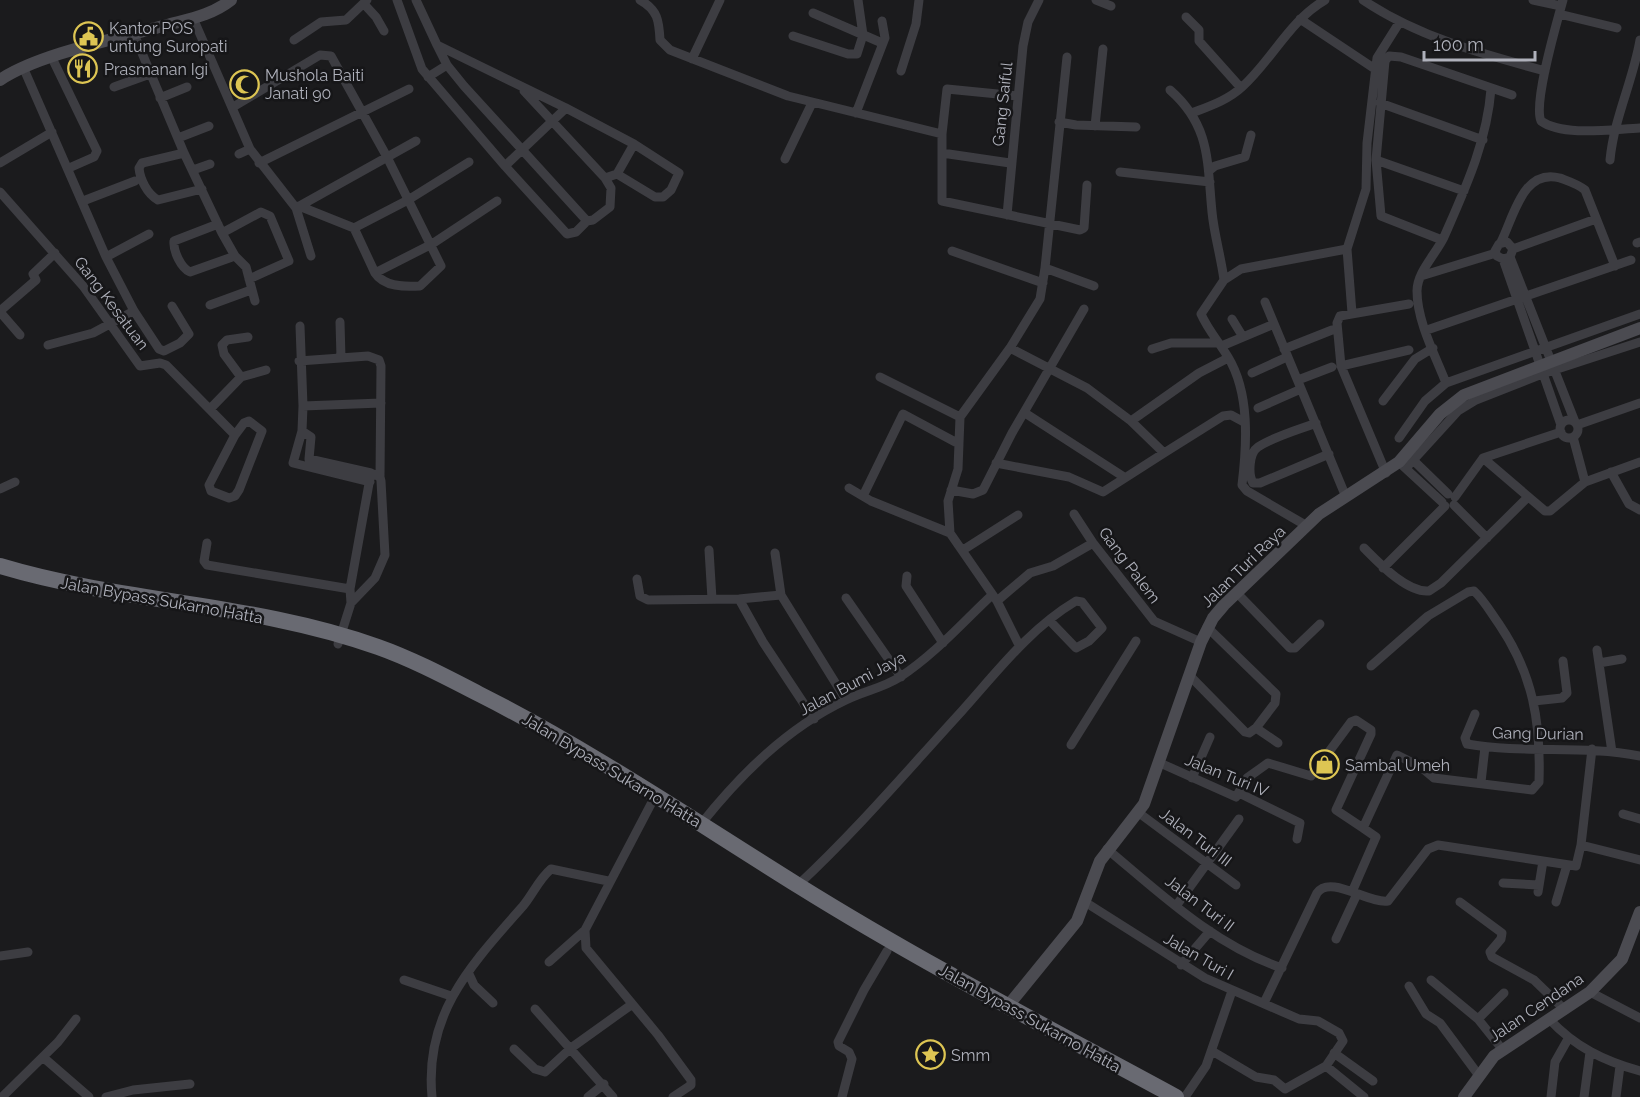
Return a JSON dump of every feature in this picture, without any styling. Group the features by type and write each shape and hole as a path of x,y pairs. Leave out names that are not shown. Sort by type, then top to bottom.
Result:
{"highway":[{"name":"Jalan Bypass Sukarno Hatta","path":"0,566 107,596"},
{"name":"Jalan Bypass Sukarno Hatta","path":"0,576 42,589 107,596 293,624 392,662 569,754 887,951 1006,1018 1157,1097"},
{"name":"Jalan Bypass Sukarno Hatta","path":"339,640 392,652 494,701 552,733 798,885 1007,1007 1176,1097"}],"street":[{"path":"0,80 23,67 217,10 231,0"},
{"path":"398,0 413,46 428,77 567,234 576,232 587,221 593,220 610,207 611,188 605,178 520,87"},
{"path":"416,0 447,65 587,221"},
{"path":"640,0 657,4 663,45 692,59 758,87 812,103 942,134"},
{"path":"692,59 720,0"},
{"path":"793,36 848,54 857,54 861,50 863,35 858,0"},
{"path":"901,71 916,24 919,0"},
{"name":"Gang Saiful","path":"1007,215 1010,163 1028,22 1039,0"},
{"path":"1096,0 1111,6"},
{"path":"1192,113 1222,101 1241,88 1300,19 1325,0"},
{"path":"1363,0 1399,23 1421,33 1545,71"},
{"path":"1533,0 1561,7 1617,28"},
{"path":"294,40 321,22 346,20 365,2 384,31"},
{"path":"1561,7 1545,71 1539,115 1543,123 1571,129 1640,128"},
{"path":"813,14 882,44"},
{"path":"1186,17 1199,30 1199,41 1241,88"},
{"path":"193,18 250,149 259,163 297,207 311,256"},
{"path":"1300,19 1375,69"},
{"path":"856,113 885,38 882,21"},
{"path":"1352,313 1347,249 1366,189 1367,143 1375,69 1381,48 1399,23"},
{"path":"134,34 184,153 220,228 235,256 246,267 255,301"},
{"path":"1610,160 1614,129 1637,71 1640,40"},
{"path":"437,45 566,108 634,144 679,173 677,181 663,197 655,197 617,174"},
{"path":"1095,126 1103,50"},
{"path":"233,107 324,53 334,59 442,265 425,284 415,286 389,284 378,278 354,228 297,207"},
{"path":"950,533 947,507 958,469 960,417 1010,348 1040,299 1067,57"},
{"path":"1442,240 1381,216 1376,160 1384,66 1387,58 1401,57 1512,95"},
{"path":"52,58 97,151 93,157 69,168"},
{"path":"428,77 447,65"},
{"path":"23,67 106,256 134,311 159,349 164,351 180,343 189,334 172,306"},
{"path":"114,87 150,74"},
{"path":"160,98 188,87"},
{"path":"1018,96 947,89 942,134 942,201 1049,225 1083,230 1087,185"},
{"path":"1446,383 1427,330 1417,291 1421,276 1442,240 1464,191 1483,140 1491,89"},
{"path":"259,163 409,90"},
{"path":"1170,90 1192,113 1203,137 1210,170 1212,213 1224,280"},
{"path":"785,159 812,103"},
{"path":"1380,104 1483,140"},
{"path":"505,166 523,152 566,108"},
{"path":"1059,122 1136,127"},
{"path":"178,138 209,126"},
{"path":"0,163 52,132"},
{"path":"1210,170 1215,166 1245,157 1251,135"},
{"path":"297,207 416,141"},
{"path":"605,178 617,174 634,144"},
{"path":"239,154 250,149"},
{"path":"184,153 142,163 139,168 140,176 153,197 158,200 202,189"},
{"path":"942,153 1010,163"},
{"path":"1376,160 1464,191"},
{"path":"354,228 408,200 469,162"},
{"path":"193,170 210,164"},
{"path":"1120,172 1210,182"},
{"path":"1573,437 1578,432 1576,423 1546,367 1533,351 1521,300 1505,255 1497,246 1528,185 1541,176 1557,177 1582,188 1615,266"},
{"path":"83,201 135,181"},
{"name":"Gang Kesatuan","path":"0,192 55,253 112,324 140,366 160,363 166,365 210,409"},
{"path":"375,273 432,244 497,201"},
{"path":"235,256 190,272 182,266 174,241 220,228 261,212 270,216 289,261 249,279"},
{"path":"1421,276 1505,255 1596,219"},
{"path":"106,256 149,234"},
{"path":"1307,526 1247,491 1242,484 1246,456 1239,382 1221,344 1201,314 1224,280 1241,269 1347,249"},
{"path":"951,251 1043,283"},
{"path":"20,335 0,312 36,280 33,274 55,253"},
{"path":"1427,330 1521,300 1631,260"},
{"path":"1045,268 1094,286"},
{"path":"210,305 251,290"},
{"path":"1521,300 1544,347 1546,367 1564,436 1573,437"},
{"path":"1265,302 1346,497"},
{"path":"1386,473 1336,366 1337,322 1340,316 1352,313 1409,304"},
{"path":"951,490 973,494 982,491 1084,309"},
{"path":"48,345 93,333 134,311"},
{"path":"1399,438 1425,401 1446,383 1640,314"},
{"path":"1232,320 1243,337"},
{"path":"340,322 341,358"},
{"path":"1152,349 1175,343 1221,344 1274,324"},
{"path":"300,326 302,431 293,463 374,478"},
{"name":"Jalan Turi Raya","path":"1007,1007 1077,921 1096,868 1107,849 1139,813 1148,796 1207,627 1224,604 1319,514 1406,461 1449,405 1478,387 1546,367 1640,328"},
{"path":"1252,373 1332,330"},
{"path":"241,376 224,354 222,345 227,340 248,337"},
{"path":"1546,367 1640,342"},
{"path":"1010,348 1088,388 1131,421 1164,453"},
{"path":"1383,401 1415,359 1433,348"},
{"path":"1258,408 1336,366 1409,350"},
{"path":"299,361 368,356 379,360 381,403 374,478 350,590 351,603 339,640"},
{"path":"1131,421 1199,372 1228,358"},
{"path":"235,435 210,409 241,376 266,370"},
{"path":"880,377 960,417"},
{"path":"303,406 381,403"},
{"path":"1383,568 1449,501 1483,458 1561,428 1569,419 1576,423 1640,403"},
{"path":"1025,413 1124,477"},
{"path":"863,496 903,414 959,444"},
{"path":"996,463 1070,477 1100,492 1223,416 1231,415 1244,422"},
{"path":"249,421 262,431 239,490 235,496 229,498 211,491 209,485 235,435 244,423 249,421"},
{"path":"1316,423 1258,447 1252,459 1250,479 1252,483 1260,483 1329,454"},
{"path":"302,431 311,436 308,456 311,461 374,478"},
{"path":"1573,437 1585,482"},
{"path":"1483,458 1540,510 1550,511 1585,482 1640,462"},
{"path":"1406,461 1487,538"},
{"path":"1611,472 1629,504 1640,510"},
{"path":"351,603 375,578 385,555 374,478"},
{"path":"0,489 15,482"},
{"path":"849,488 950,533 994,598 1019,645"},
{"path":"1364,548 1383,568 1418,589 1429,591 1527,498"},
{"name":"Gang Palem","path":"1074,514 1093,543 1154,621 1201,642"},
{"path":"963,550 1018,515"},
{"path":"207,543 204,561 207,565 350,590"},
{"name":"Jalan Bumi Jaya","path":"701,824 743,774 778,742 846,699 888,684 901,676 994,598 1030,573 1053,566 1093,543"},
{"path":"710,550 712,599"},
{"path":"775,553 781,595 846,699"},
{"path":"908,576 906,586 943,643"},
{"path":"637,579 643,599 739,599 781,595"},
{"path":"1363,828 1397,754 1421,767 1434,778 1534,790 1539,782 1540,750 1534,701 1517,650 1474,591 1468,592 1428,616 1371,666"},
{"path":"1237,593 1290,648 1295,648 1320,624"},
{"path":"846,598 901,676"},
{"path":"739,599 763,642 814,719"},
{"path":"798,885 874,811 928,746 1019,645 1050,621 1078,601 1102,628 1089,641 1074,648 1050,621"},
{"path":"1190,676 1206,696 1245,732 1249,733 1256,728 1275,703 1276,694 1207,627"},
{"path":"1071,745 1136,641"},
{"path":"1597,650 1612,752"},
{"path":"1599,663 1622,659"},
{"path":"1534,701 1562,698 1568,693 1563,661"},
{"name":"Gang Durian","path":"1475,714 1465,742 1485,747 1540,750 1592,749 1640,756"},
{"path":"1239,794 1253,772 1268,763 1311,776 1351,722 1356,720 1371,730 1336,810 1376,837 1336,939"},
{"path":"1256,728 1278,743"},
{"path":"1192,778 1210,737"},
{"path":"1481,782 1485,747"},
{"path":"1264,1003 1320,889 1332,886 1382,902 1391,900 1428,849 1435,846 1577,865 1592,749"},
{"name":"Jalan Turi IV","path":"1160,763 1235,797 1239,794 1300,823 1297,839"},
{"path":"549,962 585,930 608,881 651,804"},
{"name":"Jalan Turi III","path":"1139,813 1236,885"},
{"path":"1623,814 1640,819"},
{"path":"1176,906 1204,863 1239,819"},
{"path":"1581,845 1640,860"},
{"name":"Jalan Turi II","path":"1107,849 1210,931 1253,956 1282,968"},
{"path":"1503,883 1538,888 1543,861"},
{"path":"1556,902 1567,865"},
{"path":"422,1097 432,1096 431,1068 434,1042 451,996 486,945 526,903 551,869 608,881"},
{"name":"Jalan Turi I","path":"1085,902 1182,965 1232,991 1212,1051 1199,1078 1185,1097"},
{"path":"1460,902 1502,933 1501,939 1490,952 1492,957 1534,980 1565,1010"},
{"name":"Jalan Cendana","path":"1464,1097 1494,1056 1502,1049 1590,992 1622,959 1637,929 1640,912"},
{"path":"585,930 586,948 691,1080 691,1085 673,1097"},
{"path":"1182,965 1210,931"},
{"path":"842,1097 852,1059 849,1052 839,1046 838,1042 887,951"},
{"path":"0,956 27,952"},
{"path":"468,972 474,985 493,1003"},
{"path":"404,980 451,996"},
{"path":"1431,980 1478,1020 1502,1049"},
{"path":"1408,986 1426,1014 1440,1023 1480,1077"},
{"path":"1212,1051 1256,1077 1273,1079 1285,1089 1326,1066 1343,1041 1340,1033 1318,1021 1299,1019 1232,991"},
{"path":"1590,992 1640,1018"},
{"path":"1478,1020 1504,993"},
{"path":"514,1049 534,1069 545,1072 571,1048 631,1005"},
{"path":"535,1009 604,1084 613,1097"},
{"path":"10,1095 76,1019"},
{"path":"1549,1019 1568,1039 1590,1052 1620,1066 1640,1071"},
{"path":"1551,1097 1555,1062 1568,1039"},
{"path":"1584,1097 1590,1052"},
{"path":"1334,1053 1373,1081"},
{"path":"44,1058 89,1097"},
{"path":"1326,1066 1364,1097"},
{"path":"1616,1097 1620,1066"},
{"path":"106,1097 133,1090 190,1084"},
{"path":"588,1097 604,1084"}],"place":[{"name":"Kantor POS untung Suropati","path":"88,37"},
{"name":"Prasmanan Igi","path":"83,69"},
{"name":"Mushola Baiti Janati 90","path":"244,84"},
{"name":"Sambal Umeh","path":"1324,765"},
{"name":"Smm","path":"930,1055"}]}
